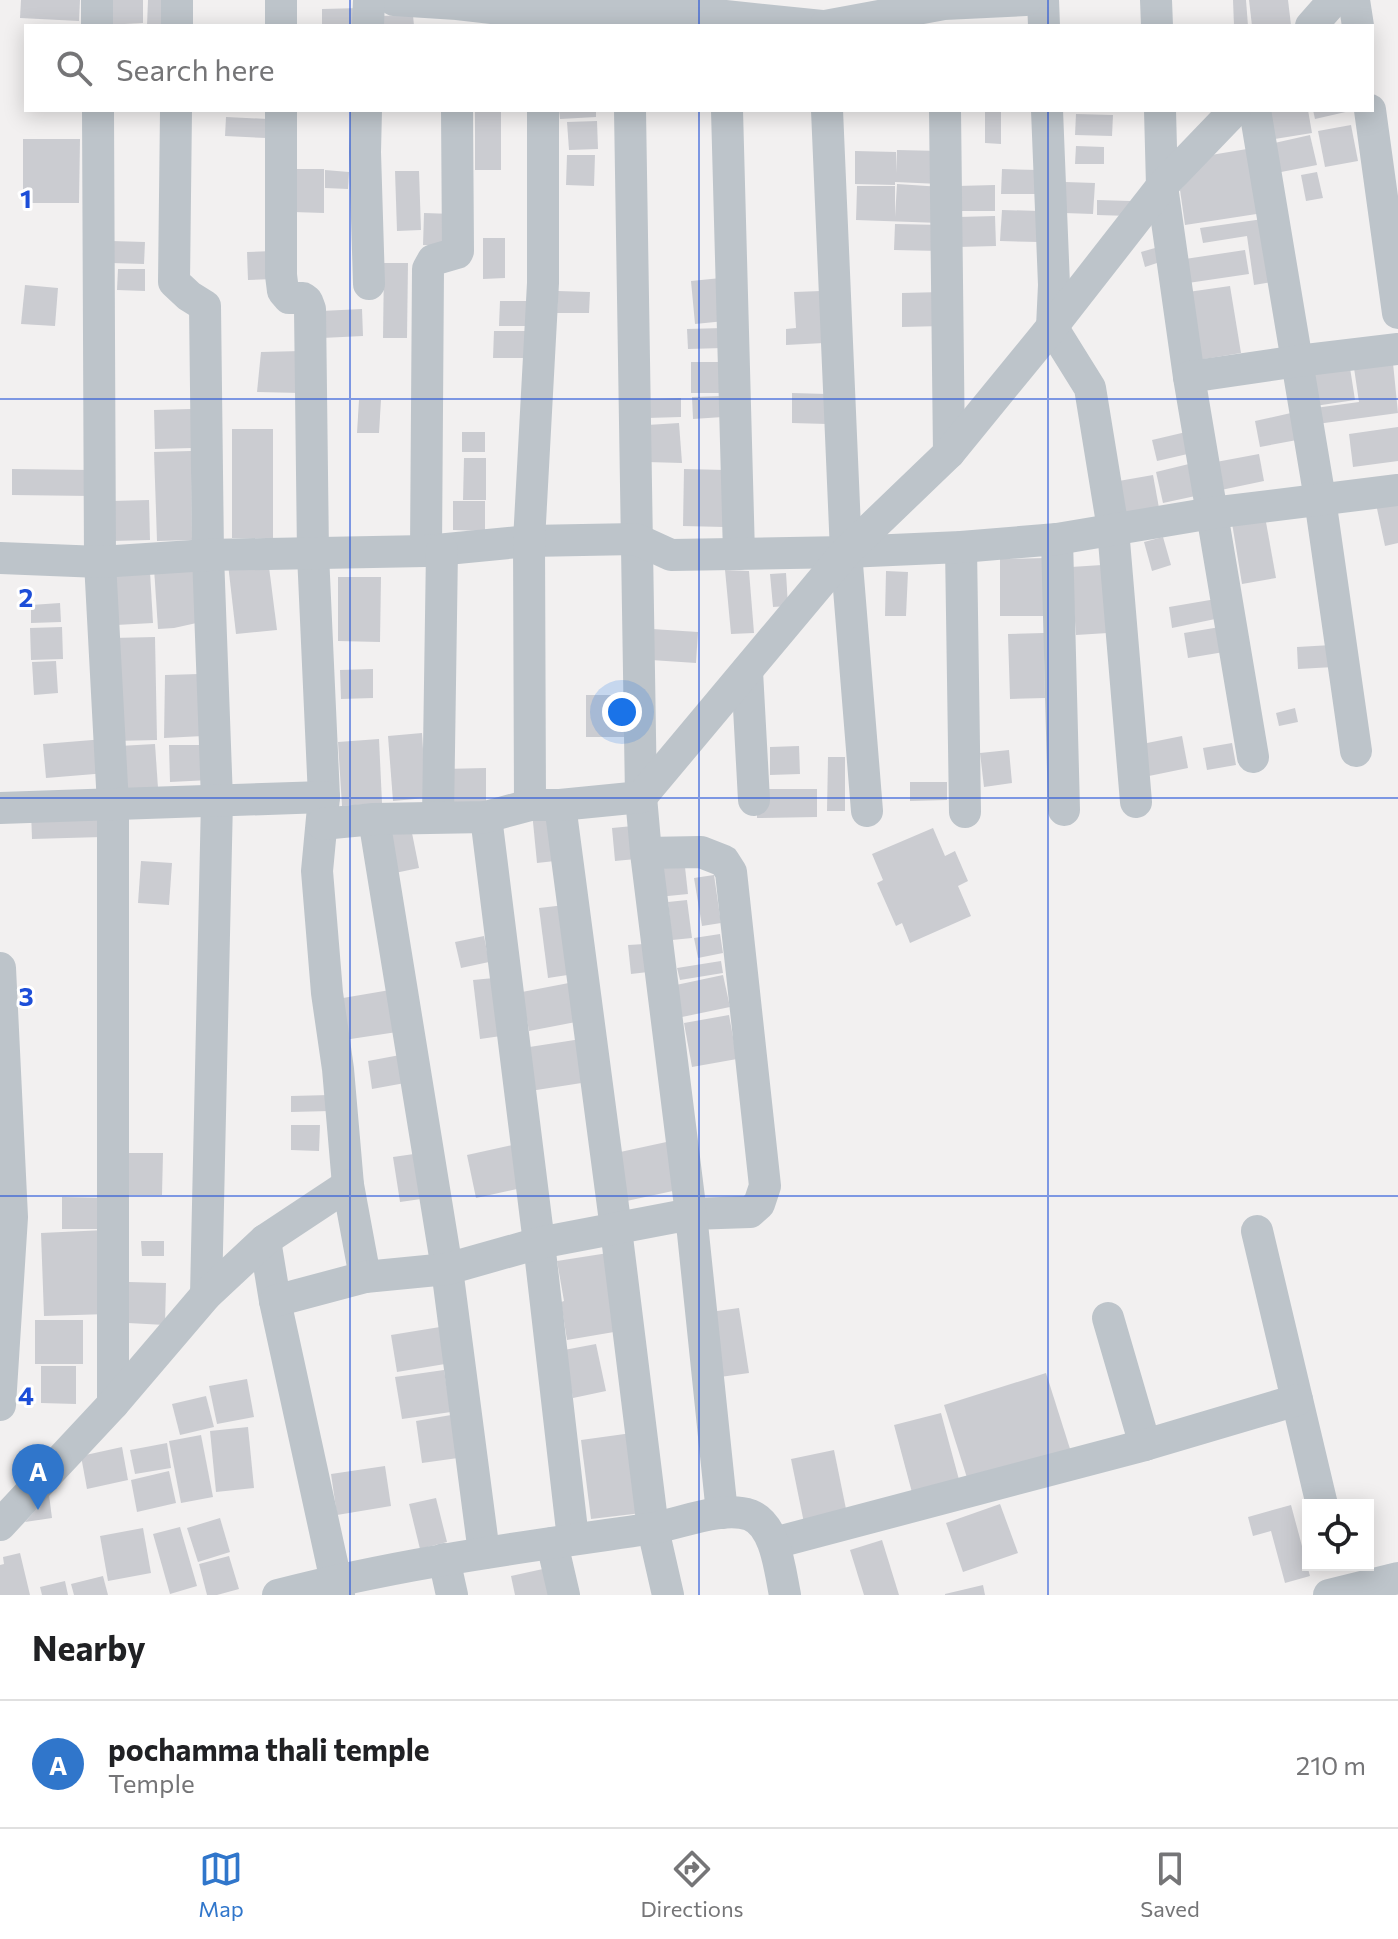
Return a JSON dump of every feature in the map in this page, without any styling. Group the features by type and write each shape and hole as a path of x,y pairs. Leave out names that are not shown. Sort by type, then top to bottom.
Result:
{"street":[{"path":"97,0 97,24"},
{"path":"177,0 177,24"},
{"path":"281,0 281,24"},
{"path":"368,24 369,0"},
{"path":"394,0 457,10 715,14 806,24"},
{"path":"839,24 1026,0"},
{"path":"1043,0 1044,24"},
{"path":"1156,0 1157,24"},
{"path":"1313,24 1334,0"},
{"path":"1354,0 1358,24"},
{"path":"98,112 100,562 113,805 113,1404"},
{"path":"176,112 174,282 205,306 208,555 217,800 206,1295"},
{"path":"281,112 283,291 289,298 303,298 310,309 313,554 323,810 317,871 348,1185 365,1277"},
{"path":"366,112 369,284"},
{"path":"438,817 428,269 433,260 458,251 457,112"},
{"path":"543,112 543,283 529,541 545,805 616,1229 653,1529 668,1595"},
{"path":"630,112 641,797 691,1214 722,1513"},
{"path":"727,112 739,554"},
{"path":"827,112 846,552 867,811"},
{"path":"945,112 949,453"},
{"path":"1047,112 1054,285 1052,327 1090,388 1113,529 1136,802"},
{"path":"1160,112 1162,186 1189,377 1253,757"},
{"path":"0,808 217,800 323,810 374,819 486,817 545,805 641,797 846,552 949,453 1162,186 1233,112"},
{"path":"1255,112 1320,499 1356,751"},
{"path":"1370,112 1398,313"},
{"path":"1189,377 1398,349"},
{"path":"0,558 100,562 208,555 434,550 529,541 636,539 671,555 961,547 1057,539 1212,513 1398,490"},
{"path":"1057,539 1064,810"},
{"path":"961,547 965,812"},
{"path":"747,671 754,800"},
{"path":"486,817 539,1243 564,1595"},
{"path":"374,819 447,1269 484,1553"},
{"path":"275,1301 365,1277 447,1269 539,1243 691,1214 750,1212 759,1204 765,1186 731,872 724,861 701,852 646,853"},
{"path":"0,968 6,1217 0,1405"},
{"path":"0,1525 113,1404 206,1295 265,1240 348,1185"},
{"path":"1257,1231 1321,1499"},
{"path":"265,1240 275,1301 337,1588"},
{"path":"1108,1318 1145,1445"},
{"path":"774,1543 1145,1445 1297,1400"},
{"path":"278,1595 337,1588 444,1559 653,1529 722,1513 752,1516 762,1524 774,1543 785,1595"},
{"path":"444,1559 452,1595"},
{"path":"1336,1584 1396,1584"}],"building":[{"path":"21,0 80,0 79,21 20,18"},
{"path":"105,0 143,0 143,23 106,24"},
{"path":"148,0 172,0 171,24 147,24"},
{"path":"1233,0 1246,0 1248,24 1234,24"},
{"path":"1249,0 1288,0 1291,24 1252,24"},
{"path":"361,8 362,24 322,24 322,9"},
{"path":"413,15 414,24 379,24 379,16"},
{"path":"475,112 501,112 501,170 475,170"},
{"path":"559,112 596,112 596,117 560,119"},
{"path":"985,112 1001,112 1001,144 985,143"},
{"path":"1263,112 1308,112 1312,133 1268,140"},
{"path":"1313,112 1346,112 1315,119"},
{"path":"1076,114 1113,115 1112,136 1075,135"},
{"path":"226,117 268,119 267,138 225,136"},
{"path":"597,121 598,149 569,150 567,122"},
{"path":"1351,125 1358,161 1325,167 1318,131"},
{"path":"1310,135 1317,165 1276,173 1270,144"},
{"path":"23,139 80,139 79,203 23,203"},
{"path":"1076,146 1104,147 1104,164 1075,164"},
{"path":"1253,148 1263,213 1185,225 1180,190 1211,155"},
{"path":"897,150 941,151 940,184 855,184 855,151 896,152 896,173"},
{"path":"567,155 595,155 594,186 566,185"},
{"path":"295,169 324,169 324,213 293,212"},
{"path":"1002,169 1039,170 1038,194 1001,194"},
{"path":"325,170 349,172 348,189 325,188"},
{"path":"395,171 419,171 421,230 397,231"},
{"path":"1317,172 1323,198 1306,201 1301,175"},
{"path":"1065,182 1095,183 1093,214 1064,213"},
{"path":"897,184 942,187 940,223 856,220 857,186 895,186 895,217"},
{"path":"995,185 995,211 958,211 957,186"},
{"path":"1097,200 1131,201 1130,216 1097,215"},
{"path":"1002,210 1040,211 1039,242 1000,241"},
{"path":"424,213 453,214 452,246 423,245"},
{"path":"995,216 996,246 958,247 958,217"},
{"path":"1263,219 1272,282 1254,285 1247,236 1203,243 1200,228"},
{"path":"895,224 942,225 941,251 894,250"},
{"path":"483,238 505,238 505,278 483,279"},
{"path":"111,241 145,242 144,264 111,263"},
{"path":"1155,248 1160,262 1145,267 1141,252"},
{"path":"1245,250 1249,274 1188,283 1185,259"},
{"path":"273,251 274,279 248,280 247,252"},
{"path":"384,263 408,263 407,338 383,338"},
{"path":"118,269 145,269 145,291 117,290"},
{"path":"721,278 725,321 695,324 691,281"},
{"path":"25,285 58,288 55,326 21,324"},
{"path":"1230,286 1241,353 1198,360 1188,292"},
{"path":"558,291 590,292 589,313 557,313"},
{"path":"821,291 824,343 786,345 786,329 796,328 794,292"},
{"path":"942,292 942,326 902,327 902,293"},
{"path":"500,301 529,301 528,326 499,326"},
{"path":"362,309 363,336 322,338 321,311"},
{"path":"723,328 723,348 688,349 687,329"},
{"path":"494,331 528,331 527,358 493,358"},
{"path":"301,351 301,393 257,392 261,352"},
{"path":"691,362 721,362 722,393 691,393"},
{"path":"1393,363 1398,413 1317,424 1315,408 1359,402 1354,368"},
{"path":"1350,368 1355,400 1315,406 1310,374"},
{"path":"792,393 827,394 827,424 792,423"},
{"path":"722,396 723,417 693,419 692,397"},
{"path":"681,398 681,417 647,418 647,399"},
{"path":"359,400 381,400 379,433 357,433"},
{"path":"191,409 192,448 155,449 154,410"},
{"path":"1291,413 1297,440 1260,447 1255,421"},
{"path":"679,423 682,463 647,462 647,425"},
{"path":"1398,427 1398,461 1353,467 1349,434"},
{"path":"232,429 273,429 273,538 232,538"},
{"path":"462,432 485,432 485,452 462,452"},
{"path":"1186,432 1192,453 1157,461 1152,440"},
{"path":"191,451 192,540 157,541 154,452"},
{"path":"1259,454 1264,481 1221,490 1216,462"},
{"path":"464,458 486,458 486,500 463,500"},
{"path":"1193,463 1200,495 1163,503 1156,472"},
{"path":"12,469 92,470 92,496 12,495"},
{"path":"684,469 725,470 724,527 683,526"},
{"path":"1153,475 1159,508 1119,514 1113,482"},
{"path":"1398,499 1398,543 1385,546 1376,504"},
{"path":"149,500 150,540 112,541 111,501"},
{"path":"453,501 485,501 485,531 453,530"},
{"path":"1264,511 1276,578 1242,584 1231,517"},
{"path":"1163,537 1171,565 1152,571 1144,542"},
{"path":"1046,558 1046,616 1000,616 1000,559"},
{"path":"268,559 277,630 236,634 228,564"},
{"path":"1102,565 1108,633 1076,635 1071,567"},
{"path":"154,568 199,572 201,622 158,629"},
{"path":"725,570 749,571 754,633 731,634"},
{"path":"886,571 908,572 906,616 885,616"},
{"path":"150,572 153,623 116,625 113,574"},
{"path":"786,573 788,606 773,607 770,574"},
{"path":"338,577 381,577 380,642 338,641"},
{"path":"1216,599 1220,618 1172,628 1169,607"},
{"path":"60,603 61,622 31,623 31,605"},
{"path":"62,627 63,659 31,660 30,628"},
{"path":"1220,627 1224,652 1188,658 1184,633"},
{"path":"652,629 698,632 696,663 651,660"},
{"path":"1044,633 1045,698 1010,699 1008,634"},
{"path":"155,637 157,740 114,741 112,638"},
{"path":"1332,645 1334,667 1298,669 1297,647"},
{"path":"56,661 58,693 34,695 32,662"},
{"path":"373,669 373,698 341,699 340,670"},
{"path":"199,674 203,736 164,738 165,675"},
{"path":"586,695 628,695 627,737 586,737"},
{"path":"1295,708 1298,722 1279,726 1276,713"},
{"path":"422,733 426,798 393,801 388,736"},
{"path":"1182,736 1188,768 1144,777 1137,745"},
{"path":"105,739 107,773 46,778 43,744"},
{"path":"379,739 382,803 342,806 338,742"},
{"path":"1232,743 1236,765 1207,770 1203,748"},
{"path":"155,744 158,788 123,790 119,746"},
{"path":"169,745 209,745 210,780 170,782"},
{"path":"799,746 800,774 770,775 770,747"},
{"path":"1009,750 1012,783 984,787 980,753"},
{"path":"828,757 845,757 845,811 827,811"},
{"path":"486,768 486,806 443,807 443,769"},
{"path":"910,782 947,782 947,800 910,801"},
{"path":"757,789 817,789 817,817 757,818"},
{"path":"101,809 102,837 32,839 31,811"},
{"path":"549,811 555,861 537,863 532,812"},
{"path":"633,826 636,859 615,861 612,828"},
{"path":"411,828 419,868 390,874 381,835"},
{"path":"933,828 945,856 955,851 968,881 958,886 971,916 910,943 902,923 896,926 877,883 883,880 872,854"},
{"path":"684,858 688,894 658,897 654,862"},
{"path":"141,861 172,863 169,905 138,903"},
{"path":"714,875 721,923 702,926 694,878"},
{"path":"687,900 692,938 672,940 668,902"},
{"path":"565,905 574,974 548,978 539,908"},
{"path":"720,934 723,953 698,958 694,938"},
{"path":"484,936 489,962 461,968 455,942"},
{"path":"645,944 648,972 631,974 628,945"},
{"path":"721,961 723,973 680,980 677,968"},
{"path":"723,975 730,1007 682,1017 676,985"},
{"path":"494,978 501,1036 480,1039 473,980"},
{"path":"574,982 581,1021 529,1031 522,992"},
{"path":"390,990 397,1032 344,1040 337,999"},
{"path":"729,1015 737,1059 692,1067 684,1023"},
{"path":"581,1039 588,1082 530,1091 523,1048"},
{"path":"400,1055 405,1083 372,1089 368,1061"},
{"path":"330,1095 330,1111 291,1112 291,1096"},
{"path":"291,1125 320,1125 319,1151 291,1150"},
{"path":"671,1141 682,1189 622,1202 611,1154"},
{"path":"517,1144 526,1187 476,1198 467,1155"},
{"path":"127,1153 163,1153 162,1195 127,1195"},
{"path":"421,1153 428,1198 400,1202 393,1157"},
{"path":"62,1197 108,1198 108,1229 62,1229"},
{"path":"105,1230 108,1314 44,1316 41,1233"},
{"path":"141,1241 164,1241 164,1256 142,1256"},
{"path":"608,1253 614,1332 567,1340 557,1261"},
{"path":"129,1282 166,1283 165,1325 128,1323"},
{"path":"739,1308 749,1373 720,1377 710,1312"},
{"path":"35,1320 83,1320 83,1364 35,1364"},
{"path":"440,1327 445,1364 397,1372 391,1335"},
{"path":"596,1344 606,1391 573,1398 564,1350"},
{"path":"41,1366 76,1366 76,1404 41,1403"},
{"path":"444,1370 451,1412 402,1419 395,1377"},
{"path":"1046,1373 1071,1452 969,1484 944,1405"},
{"path":"247,1379 254,1417 217,1424 209,1386"},
{"path":"206,1396 214,1427 180,1435 172,1404"},
{"path":"941,1413 961,1487 914,1500 894,1425"},
{"path":"451,1415 458,1458 422,1463 416,1421"},
{"path":"248,1427 254,1488 216,1492 210,1431"},
{"path":"632,1433 642,1513 591,1519 581,1440"},
{"path":"201,1435 213,1497 181,1503 169,1441"},
{"path":"167,1443 171,1468 135,1474 130,1450"},
{"path":"122,1447 128,1480 87,1489 81,1456"},
{"path":"834,1450 847,1514 804,1523 791,1459"},
{"path":"385,1466 391,1506 337,1515 331,1474"},
{"path":"169,1471 176,1503 137,1512 131,1480"},
{"path":"49,1495 52,1518 25,1522"},
{"path":"436,1498 447,1542 420,1549 409,1504"},
{"path":"1000,1504 1018,1553 963,1572 946,1523"},
{"path":"1291,1505 1302,1546 1302,1571 1309,1571 1310,1576 1285,1583 1271,1531 1253,1536 1248,1517"},
{"path":"220,1518 230,1552 198,1562 187,1528"},
{"path":"180,1527 197,1586 170,1594 153,1534"},
{"path":"143,1528 151,1573 108,1581 100,1536"},
{"path":"882,1540 899,1595 864,1595 850,1550"},
{"path":"20,1553 30,1595 0,1595 3,1557"},
{"path":"229,1556 239,1589 207,1595 199,1564"},
{"path":"552,1567 558,1595 515,1595 511,1576"},
{"path":"103,1576 108,1595 74,1595 71,1584"},
{"path":"65,1581 68,1595 42,1595 40,1587"},
{"path":"983,1585 985,1595 945,1595 945,1594"}],"place":[{"name":"pochamma thali temple","path":"38,1510"}]}
